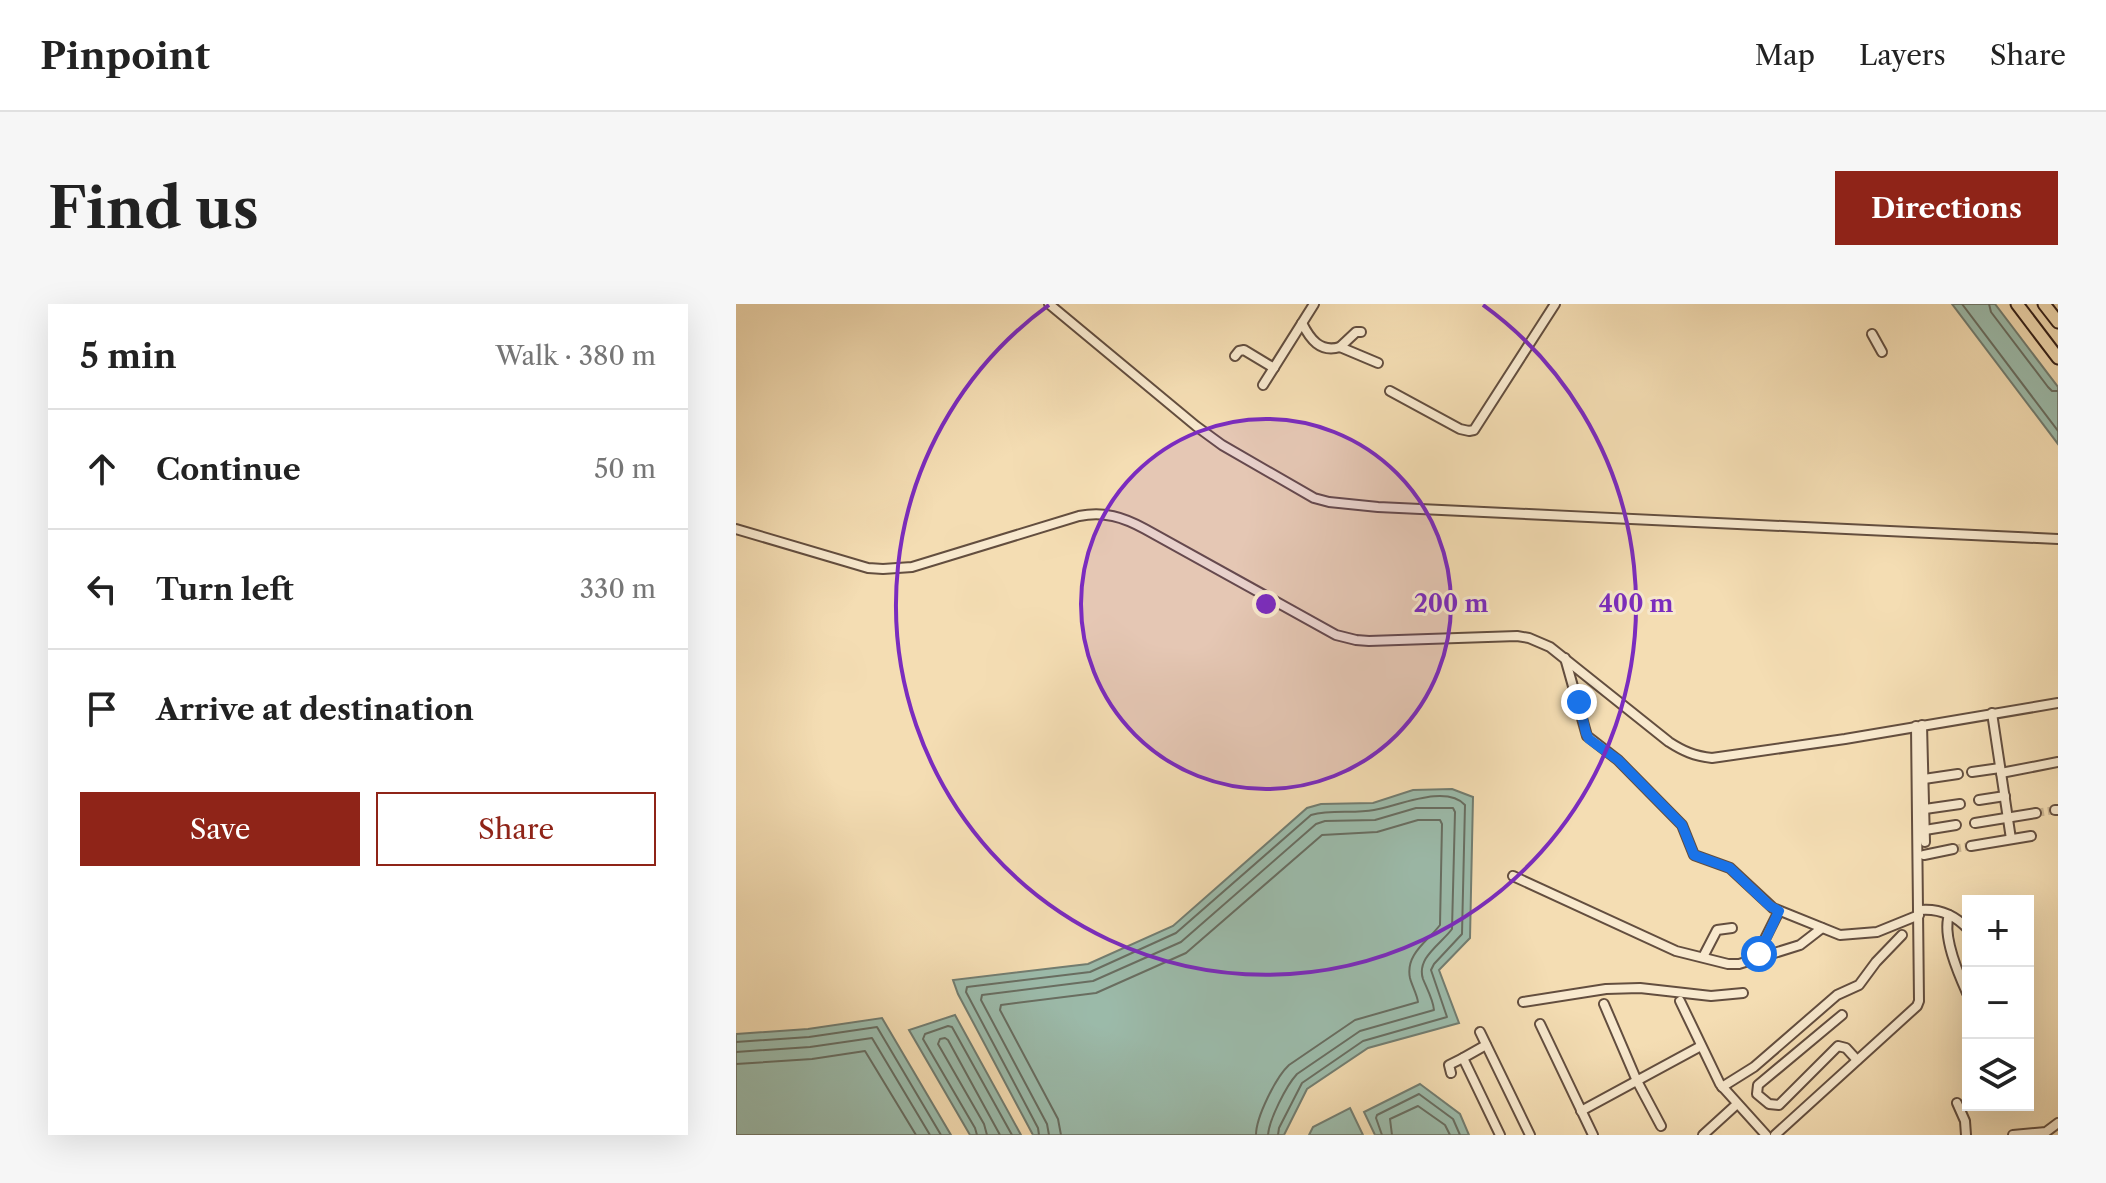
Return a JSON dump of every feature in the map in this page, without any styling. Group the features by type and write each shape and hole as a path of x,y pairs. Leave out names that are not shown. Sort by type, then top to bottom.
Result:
{"highway":[{"path":"2017,304 2054,344 2058,358"},
{"path":"2044,304 2058,322"}],"street":[{"path":"1049,304 1211,437 1314,498 1329,502 1378,507 2058,539"},
{"path":"1263,385 1314,304"},
{"path":"1390,391 1460,429 1474,430 1555,304"},
{"path":"1302,323 1311,339 1332,350 1356,332 1361,332"},
{"path":"1872,334 1882,352"},
{"path":"1340,347 1378,363"},
{"path":"1235,356 1244,350 1274,368"},
{"path":"736,529 883,569 912,567 1090,513 1109,514 1145,529 1336,635 1369,641 1517,636 1539,641 1565,658 1669,742 1698,757 1712,758 2058,703"},
{"path":"1565,658 1589,739 1618,760 1682,825 1694,855 1730,868 1770,906 1845,936 1877,932 1919,917 1944,913 1962,923"},
{"path":"1992,713 2011,839"},
{"path":"1919,726 1925,842"},
{"path":"1775,1135 1919,1001 1919,726"},
{"path":"1972,772 2058,762"},
{"path":"1924,779 1958,774"},
{"path":"1979,800 2005,796"},
{"path":"1925,809 1960,804"},
{"path":"1975,823 2036,813"},
{"path":"1925,830 1956,825"},
{"path":"1971,846 2031,836"},
{"path":"1924,855 1953,849"},
{"path":"1513,876 1676,951 1732,964 1804,944 1822,928"},
{"path":"1760,957 1760,949 1779,911"},
{"path":"1944,913 1962,982"},
{"path":"1703,957 1717,930 1732,928"},
{"path":"1722,1087 1754,1067 1837,995 1859,985 1902,935"},
{"path":"1523,1002 1606,989 1640,988 1711,996 1743,993"},
{"path":"1680,1001 1722,1087 1766,1135"},
{"path":"1604,1004 1637,1081 1661,1126"},
{"path":"1842,1015 1758,1085 1757,1094 1769,1104 1779,1105 1838,1046 1846,1048 1857,1060"},
{"path":"1540,1024 1593,1135"},
{"path":"1480,1032 1530,1135"},
{"path":"1451,1073 1449,1065 1486,1045"},
{"path":"1581,1111 1701,1046"},
{"path":"1463,1058 1500,1135"},
{"path":"1957,1103 1965,1121 1966,1135"},
{"path":"1703,1135 1737,1104"},
{"path":"2013,1135 2045,1134 2058,1123"}],"water":[{"path":"1952,304 1995,304 2058,387 2058,444"},
{"path":"1452,789 1473,797 1470,938 1439,970 1459,1023 1368,1048 1307,1089 1284,1135 1033,1135 953,980 1088,964 1173,926 1307,808 1321,804 1373,803 1413,790"},
{"path":"955,1015 1021,1135 970,1135 909,1030"},
{"path":"882,1018 951,1135 736,1135 736,1034 808,1029"},
{"path":"1420,1084 1460,1114 1469,1135 1375,1135 1364,1112"},
{"path":"1350,1108 1363,1135 1309,1135 1313,1127"}],"tunnel":[{"path":"2036,813 2055,810"},
{"path":"1953,849 1971,846"}],"route":[{"path":"1579,702 1589,739 1618,760 1682,825 1694,855 1730,868 1779,911 1759,954"}]}
